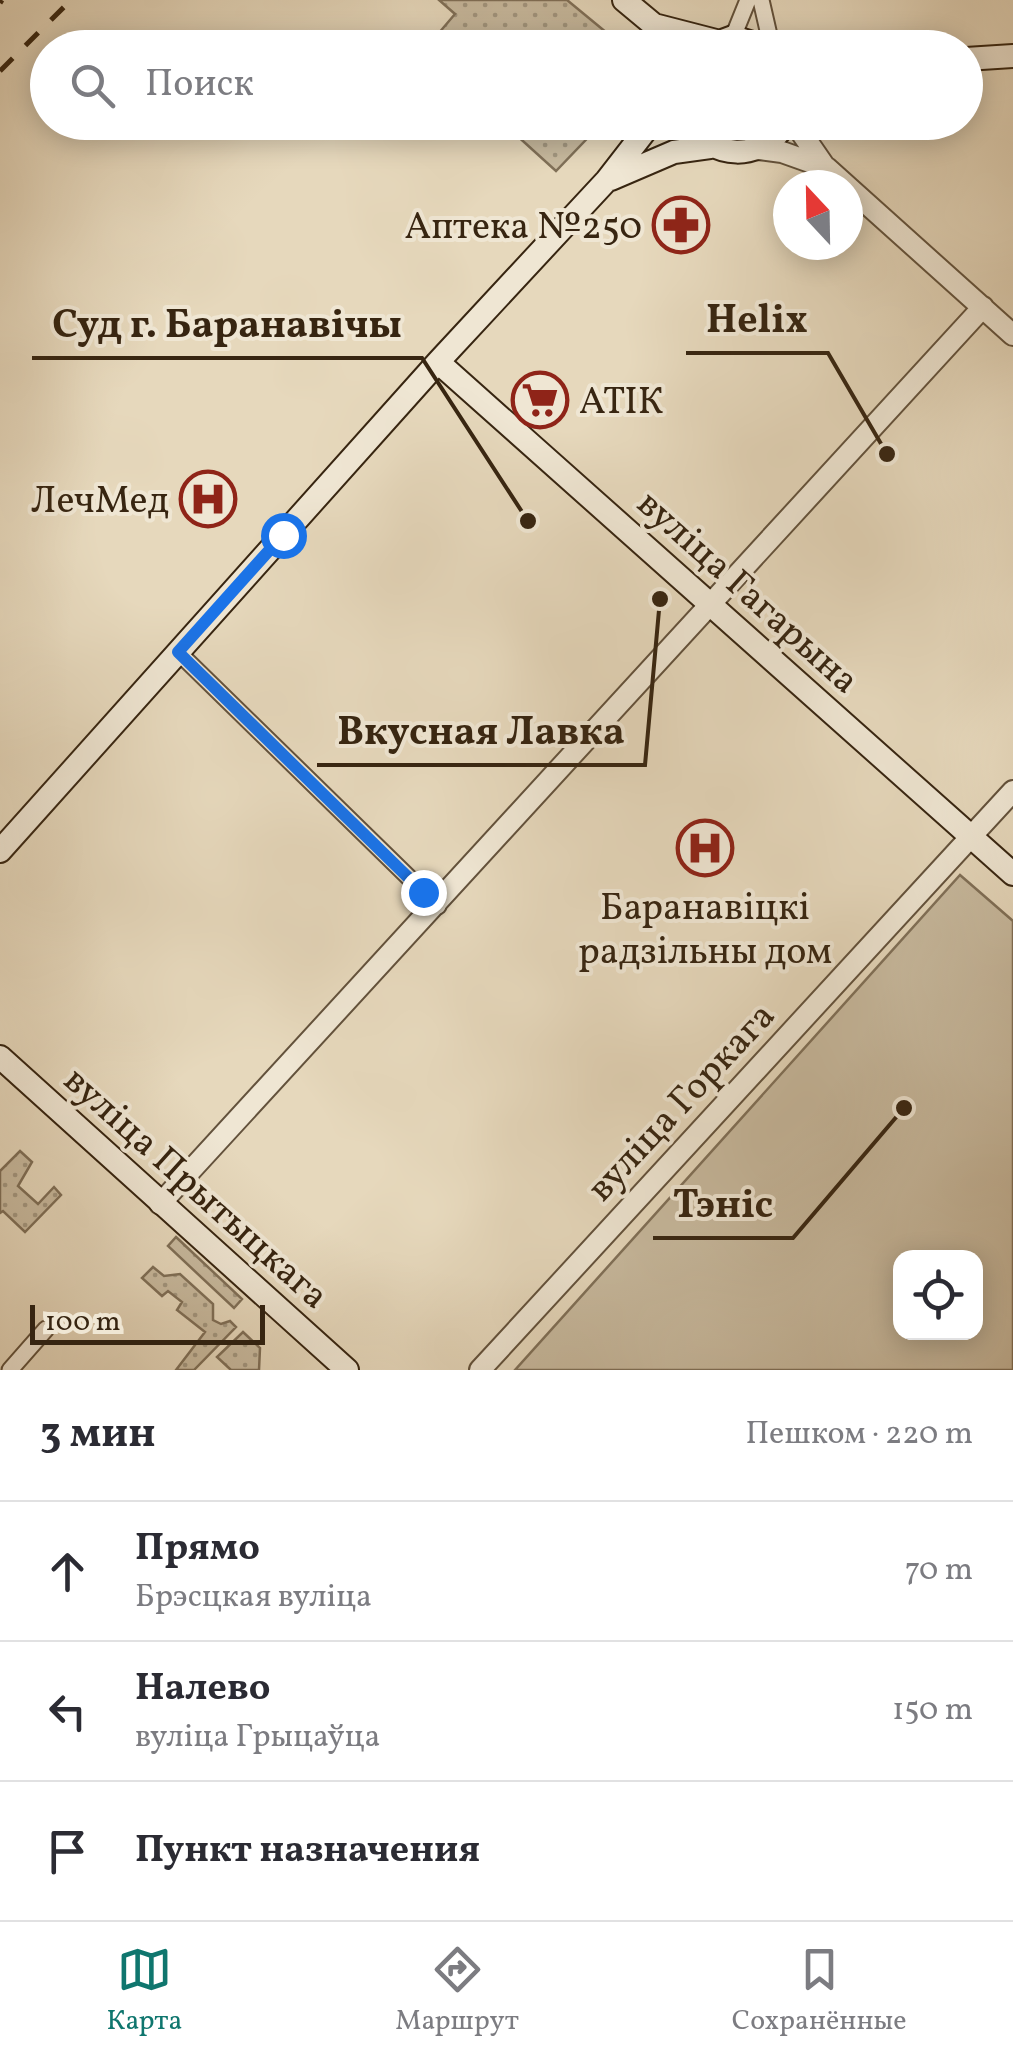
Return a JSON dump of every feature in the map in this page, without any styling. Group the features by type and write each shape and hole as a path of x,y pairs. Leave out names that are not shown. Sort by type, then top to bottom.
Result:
{"main road":[{"path":"624,0 656,30"},
{"path":"654,25 673,30"},
{"path":"983,58 1013,56"},
{"path":"0,851 438,362 608,180 638,140"},
{"path":"703,140 710,147"},
{"path":"608,180 674,152 710,147 726,152 758,150 772,140"},
{"name":"вуліца Гагарына","path":"438,362 1013,874"},
{"name":"вуліца Прытыцкага","path":"0,1056 347,1370"}],"street":[{"path":"727,30 748,0"},
{"path":"761,0 767,30"},
{"path":"805,140 827,168 1013,334"},
{"path":"758,150 782,152 827,168"},
{"path":"160,1204 438,906 983,307"},
{"path":"178,652 438,906"},
{"name":"вуліца Горкага","path":"480,1370 1013,791"},
{"path":"10,1370 46,1329"}],"shaded area":[{"path":"439,0 567,0 603,30 441,30 455,14"},
{"path":"522,140 586,140 556,171"},
{"path":"960,875 1013,921 1013,1370 515,1370"},
{"path":"20,1151 32,1162 18,1186 38,1204 54,1187 61,1195 25,1232 3,1211 0,1213 0,1171"},
{"path":"176,1237 242,1299 234,1308 168,1246"},
{"path":"153,1267 164,1276 180,1274 213,1304 213,1320 221,1324 230,1321 236,1327 194,1370 176,1370 205,1332 177,1310 182,1302 168,1291 162,1296 142,1278"},
{"path":"243,1332 260,1348 259,1370 231,1370 217,1357"}],"railway":[{"path":"41,30 71,0"},
{"path":"0,71 30,41"}],"place":[{"name":"Аптека №250","path":"681,225"},
{"name":"АТІК","path":"540,400"},
{"name":"Helix","path":"887,454"},
{"name":"ЛечМед","path":"208,499"},
{"name":"Суд г. Баранавічы","path":"528,521"},
{"name":"Вкусная Лавка","path":"660,599"},
{"name":"Баранавіцкі радзільны дом","path":"705,848"},
{"name":"Тэніс","path":"904,1108"}],"route":[{"path":"283,535 178,652 423,892"}]}
